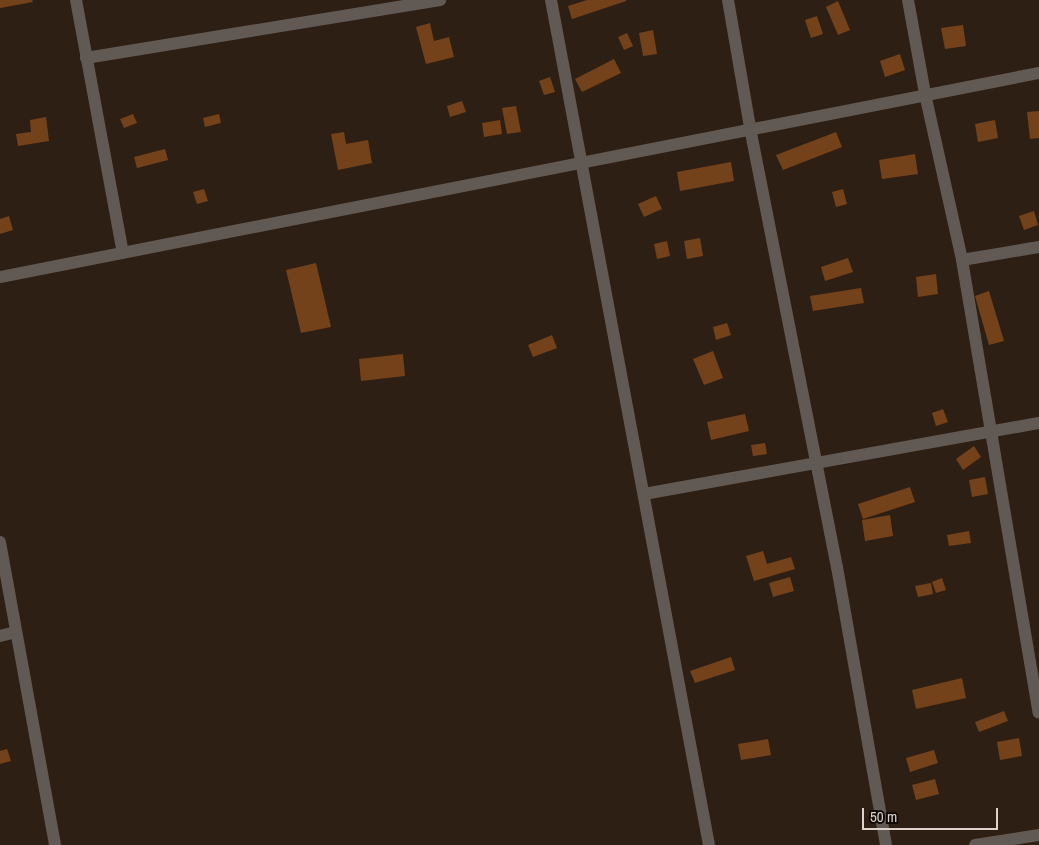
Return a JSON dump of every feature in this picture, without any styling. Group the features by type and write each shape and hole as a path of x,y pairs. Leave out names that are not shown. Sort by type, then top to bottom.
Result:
{"street":[{"path":"76,0 123,253"},
{"path":"86,58 440,0"},
{"path":"551,0 709,845"},
{"path":"728,0 750,128 816,462 886,845"},
{"path":"908,0 925,94 962,260 989,432 1039,713"},
{"path":"0,276 582,164 750,128 1039,73"},
{"path":"962,260 1039,247"},
{"path":"644,494 1039,424"},
{"path":"0,542 55,845"},
{"path":"0,636 16,632"},
{"path":"975,845 1039,835"}],"building":[{"path":"0,0 32,0 33,2 0,8"},
{"path":"587,0 626,1 572,19 568,6"},
{"path":"838,1 850,30 838,35 826,7"},
{"path":"817,16 823,34 811,38 805,20"},
{"path":"430,23 434,41 449,37 454,57 426,64 416,27"},
{"path":"963,25 966,46 945,49 941,28"},
{"path":"653,30 657,54 643,56 639,33"},
{"path":"627,33 633,46 624,50 618,37"},
{"path":"900,54 905,70 885,77 880,61"},
{"path":"614,59 621,73 582,92 575,79"},
{"path":"550,77 555,92 544,95 539,81"},
{"path":"462,101 466,112 450,117 447,106"},
{"path":"516,106 521,132 507,134 502,108"},
{"path":"1039,111 1039,138 1030,139 1027,112"},
{"path":"133,114 137,123 124,128 120,119"},
{"path":"219,114 221,123 205,127 203,118"},
{"path":"46,117 49,141 18,146 16,134 31,132 30,120"},
{"path":"500,120 502,134 484,137 482,123"},
{"path":"995,120 998,138 978,142 975,124"},
{"path":"344,132 346,144 368,140 372,163 338,170 331,134"},
{"path":"836,132 842,147 783,170 776,155"},
{"path":"165,149 168,160 137,168 134,157"},
{"path":"915,154 918,174 882,179 879,160"},
{"path":"731,162 734,181 680,191 677,172"},
{"path":"204,189 208,201 197,204 193,192"},
{"path":"843,189 847,204 836,207 832,192"},
{"path":"656,196 662,209 644,217 638,204"},
{"path":"1034,211 1038,225 1024,230 1019,216"},
{"path":"9,216 13,230 0,234 0,219"},
{"path":"700,238 703,256 687,259 684,241"},
{"path":"667,241 670,256 657,259 654,244"},
{"path":"848,258 853,272 825,281 821,267"},
{"path":"316,263 331,327 301,333 286,270"},
{"path":"936,274 938,294 918,297 916,277"},
{"path":"861,288 864,303 813,311 810,296"},
{"path":"989,291 1004,341 989,345 975,296"},
{"path":"727,323 731,335 716,340 713,327"},
{"path":"552,335 557,348 533,357 528,345"},
{"path":"713,351 723,378 704,385 693,359"},
{"path":"403,354 405,376 361,381 359,359"},
{"path":"943,409 948,422 936,426 932,413"},
{"path":"745,414 749,431 711,440 707,422"},
{"path":"765,443 767,454 753,456 751,445"},
{"path":"974,446 981,457 963,470 956,459"},
{"path":"985,477 988,494 972,497 969,480"},
{"path":"910,487 915,502 863,519 858,504"},
{"path":"890,515 893,536 865,541 862,520"},
{"path":"969,531 971,543 949,546 947,535"},
{"path":"763,551 767,564 791,557 795,569 754,581 746,556"},
{"path":"790,577 794,591 773,597 769,583"},
{"path":"942,578 946,590 936,593 932,582"},
{"path":"931,583 933,594 918,597 915,586"},
{"path":"731,657 735,670 695,683 690,671"},
{"path":"962,678 966,698 916,709 912,690"},
{"path":"1004,711 1008,721 979,732 975,722"},
{"path":"1019,738 1022,756 1000,760 997,742"},
{"path":"768,739 771,755 741,760 738,744"},
{"path":"7,749 11,761 0,764 0,751"},
{"path":"934,750 938,763 910,772 906,758"},
{"path":"935,779 939,794 916,800 912,785"}]}
